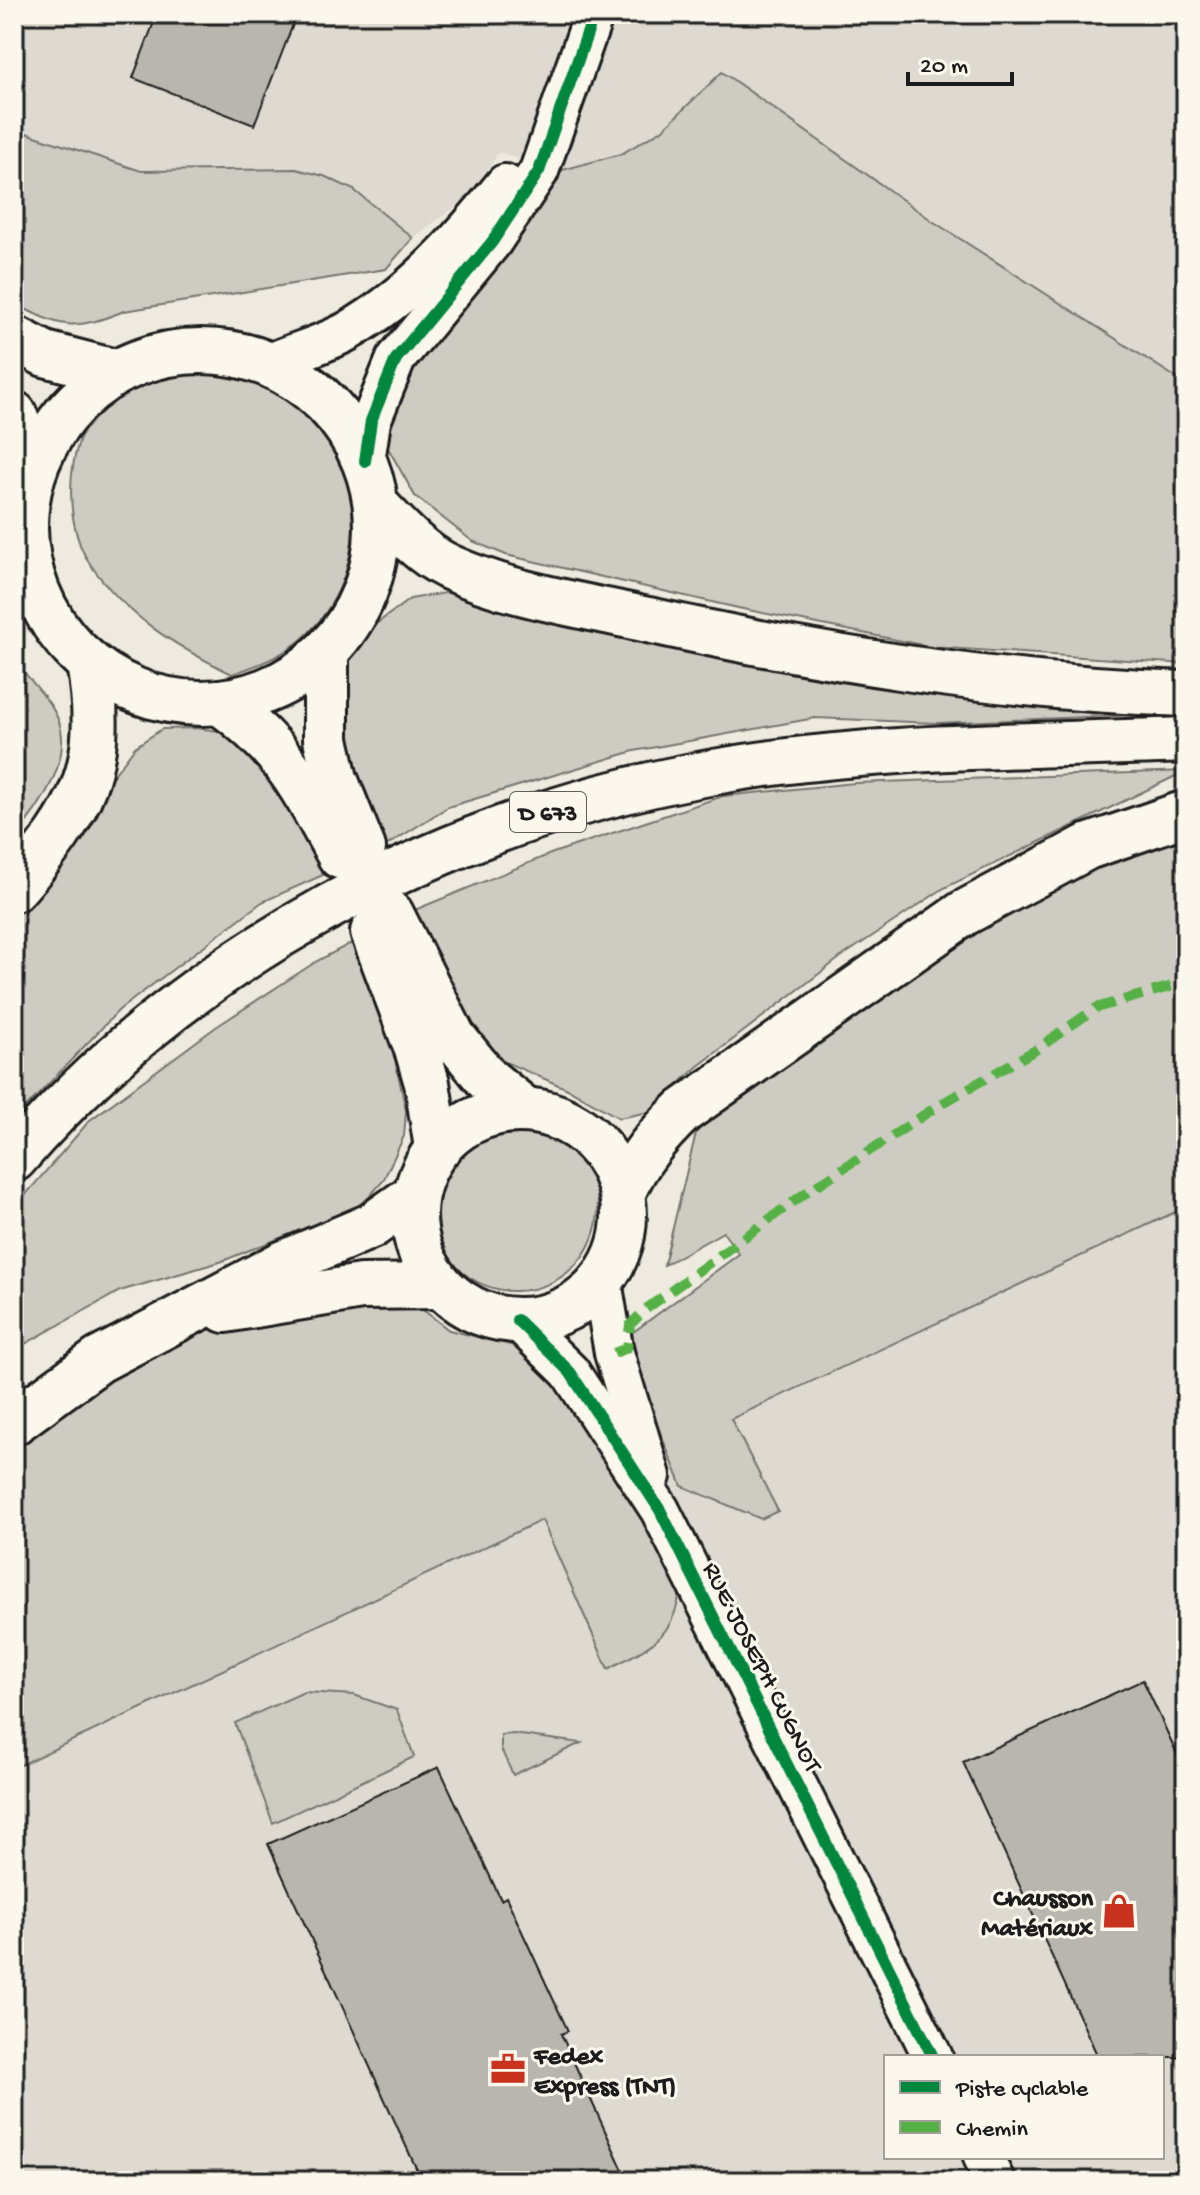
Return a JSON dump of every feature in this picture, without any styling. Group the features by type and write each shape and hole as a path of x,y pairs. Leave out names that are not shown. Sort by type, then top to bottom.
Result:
{"main road":[{"path":"14,338 45,354 115,372"},
{"path":"191,350 230,353 268,364 299,380 326,403 349,430 365,461 376,505 378,537 369,578 347,627 326,651 278,686 250,697 220,702 185,702 150,696 118,683 89,663 52,622 35,588 26,552 25,514 35,466 67,412 115,372 152,357 191,350"},
{"path":"14,414 35,466"},
{"path":"376,505 400,530 447,566 537,595 765,645 904,669 1055,686 1186,694"},
{"path":"220,702 275,747 352,852 326,739 326,651"},
{"path":"14,889 55,841 88,781 95,742 95,699 89,663"},
{"name":"D 673","path":"14,1159 50,1118 148,1028 235,964 334,903 483,834 591,798 716,771 856,756 1186,740"},
{"path":"623,1192 648,1147 683,1111 907,950 1040,870 1087,847 1186,813"},
{"path":"437,1148 418,1052 380,919 453,1037 487,1079 524,1109"},
{"path":"524,1109 551,1114 576,1125 605,1155 623,1192 625,1223 618,1254 602,1281 568,1308 549,1316 517,1320 489,1316 463,1305 441,1286 423,1259 414,1227 415,1195 423,1170 437,1148 461,1126 491,1112 524,1109"},
{"path":"14,1422 99,1360 282,1264 371,1226 415,1195"},
{"path":"176,1320 361,1287 441,1286"}],"street":[{"path":"365,461 371,421 396,359 517,206 539,171 594,14"},
{"path":"268,364 347,331 399,295 480,215 556,123"},
{"name":"RUE JOSEPH CUGNOT","path":"602,1281 614,1353 660,1510"},
{"name":"RUE JOSEPH CUGNOT","path":"517,1320 570,1372 660,1510 932,2055"},
{"path":"984,2159 995,2181"}],"shaded area":[{"path":"14,14 1186,14 1186,384 934,222 723,72 662,130 621,154 555,172 499,152 470,196 413,238 354,190 324,176 295,169 141,171 14,129"},
{"path":"722,72 934,222 1186,384 1186,664 932,647 738,608 506,555 472,541 415,496 388,448 395,405 431,339 530,224 555,172 621,154 662,130"},
{"path":"14,129 141,171 296,169 324,176 354,190 413,238 386,269 124,311 80,324 57,322 14,303"},
{"path":"196,368 252,378 283,392 310,413 330,440 344,470 352,502 353,535 347,568 334,598 315,626 287,650 232,674 172,641 136,615 104,583 80,545 71,500 76,452 95,411 110,396 130,384"},
{"path":"457,591 1186,713 936,723 815,718 634,751 448,807 378,851 354,781 333,692 365,632 410,599"},
{"path":"14,665 21,668 51,705 62,734 58,767 43,798 14,837"},
{"path":"196,728 234,733 266,760 332,871 262,902 119,1010 14,1120 14,906 135,747 162,729"},
{"path":"1186,771 944,888 841,957 697,1067 649,1112 619,1118 570,1090 480,1051 405,914 553,853 723,796 855,783"},
{"path":"1186,825 1186,1207 731,1419 778,1511 761,1519 682,1486 647,1401 632,1333 739,1254 723,1232 664,1265 696,1133 725,1100 1024,895"},
{"path":"361,938 390,1036 406,1111 404,1136 383,1181 362,1205 220,1262 120,1291 14,1350 14,1208 90,1120 216,1027 317,961"},
{"path":"515,1125 547,1132 574,1149 591,1176 598,1208 591,1240 574,1267 547,1284 515,1291 483,1284 456,1267 439,1240 432,1208 439,1176 456,1149 483,1132"},
{"path":"1186,1207 1186,2181 14,2181 14,1768 542,1520 730,1420"},
{"path":"418,1306 449,1330 515,1346 539,1362 563,1389 681,1585 678,1603 667,1629 637,1654 608,1669 542,1520 14,1768 14,1442 124,1366 176,1341 210,1329 310,1311"},
{"path":"304,1692 354,1695 397,1710 414,1757 273,1823 235,1723"},
{"path":"501,1735 581,1743 513,1775 501,1749"}],"building":[{"path":"157,14 297,14 254,125 133,78"},
{"path":"1143,1680 1186,1773 1186,2057 1097,2055 963,1762"},
{"path":"439,1767 501,1900 506,1897 568,2031 561,2034 628,2181 422,2181 268,1844"}],"marked path":[{"path":"614,1353 627,1348 630,1325 646,1309 804,1194 936,1107 1037,1049 1096,1008 1176,985 1186,987"}],"cycle path":[{"path":"365,461 371,421 396,359 492,242 539,171 594,14"},
{"path":"517,1320 570,1372 660,1510 932,2055"}],"place":[{"name":"Chausson Matériaux","path":"1119,1911"},
{"name":"Fedex Express (TNT)","path":"508,2069"}]}
